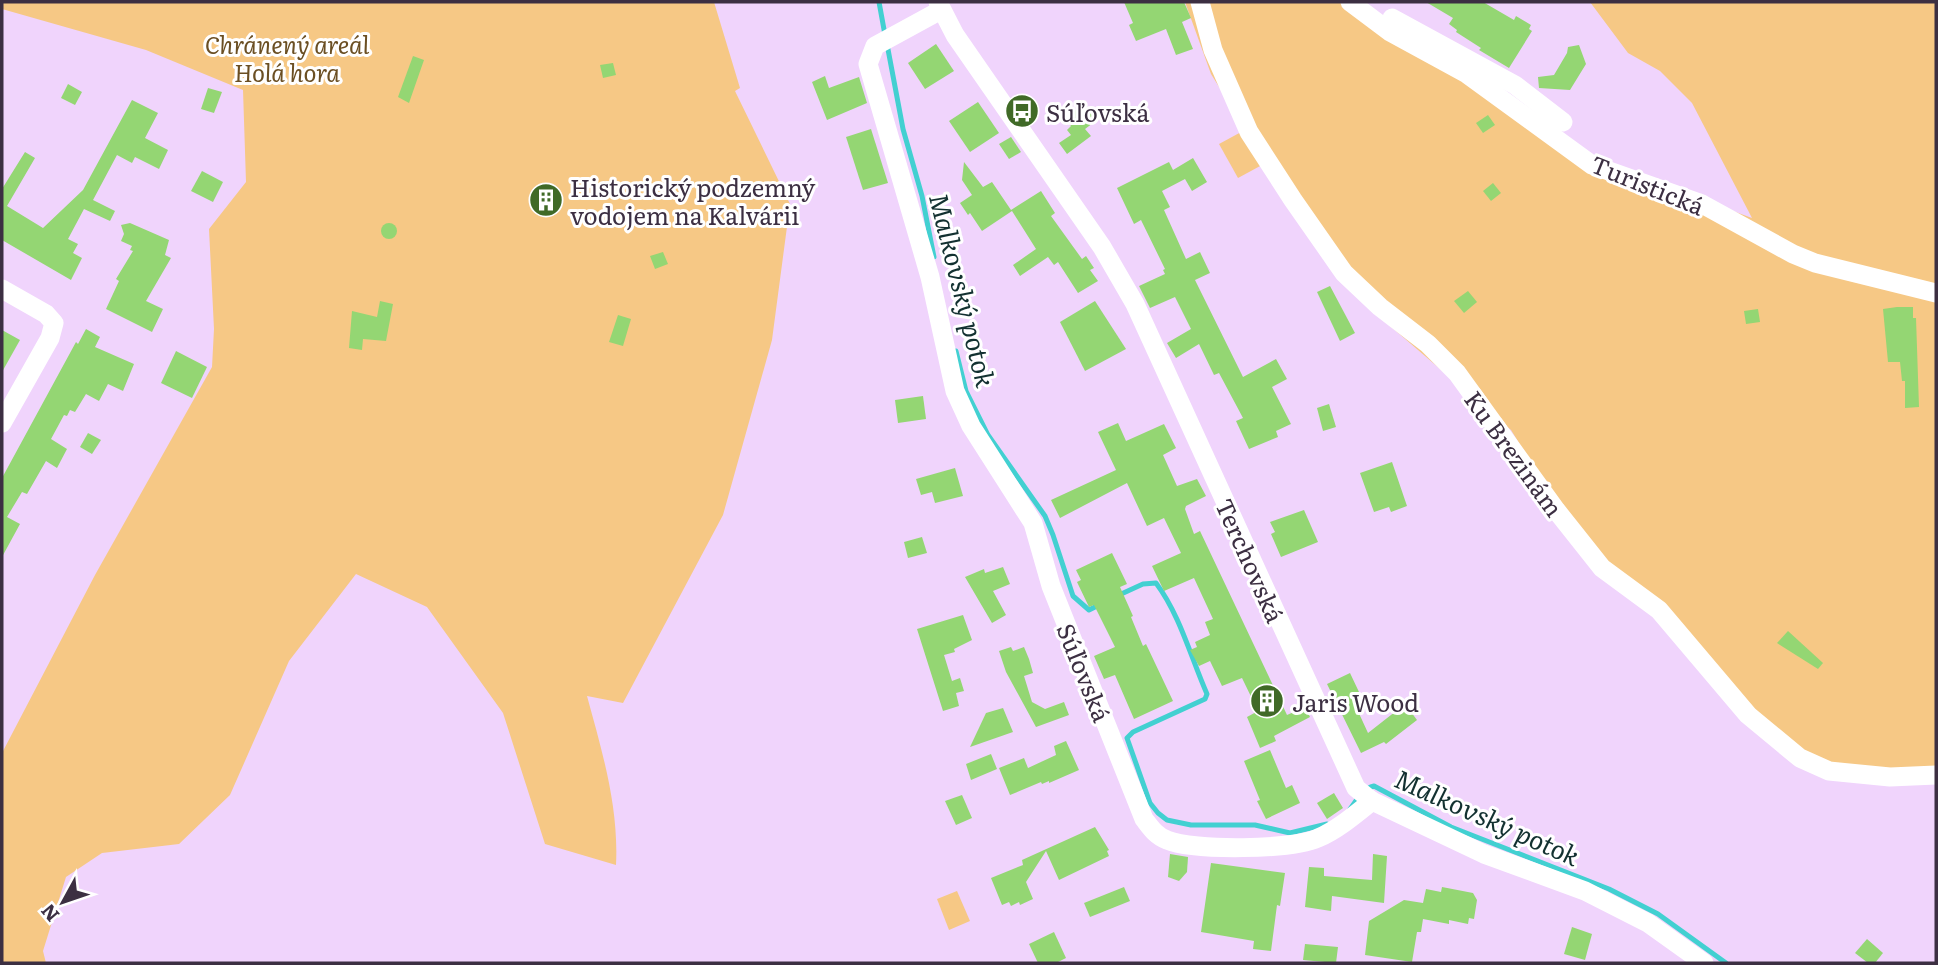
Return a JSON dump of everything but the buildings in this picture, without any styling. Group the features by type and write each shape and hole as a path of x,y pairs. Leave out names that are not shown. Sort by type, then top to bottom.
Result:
{"street":[{"name":"Ku Brezinám","path":"1200,2 1213,50 1249,132 1344,273 1380,307 1428,344 1457,373 1556,510 1602,568 1659,610 1748,715 1800,758 1829,771 1890,777 1936,775"},
{"name":"Turistická","path":"1350,2 1390,32 1467,74 1591,165 1702,204 1793,254 1815,263 1936,293"},
{"path":"1369,2 1382,13 1515,85 1563,121"},
{"name":"Súľovská","path":"939,6 874,46 868,64 930,277 954,391 982,444 1033,523 1051,586 1144,819 1153,832 1168,841 1196,847 1296,845 1318,838 1353,816 1365,795"},
{"name":"Terchovská","path":"939,6 955,35 1102,247 1135,304 1365,795"},
{"path":"2,289 46,314 54,323 50,338 2,423"},
{"path":"1365,795 1484,853 1585,891 1648,923 1704,963"}],"green space":[{"name":"Chránený areál Holá hora","path":"2,2 714,2 740,88 735,91 790,204 772,340 723,515 623,703 587,696 604,758 612,801 616,865 545,844 503,713 427,607 356,574 289,661 230,795 179,844 102,853 66,877 43,951 46,963 2,963 2,753 95,575 212,367 214,329 209,229 246,182 243,90 146,50 2,9"},
{"path":"1185,2 1355,2 1596,161 1752,218 1692,103 1660,71 1628,53 1590,2 1936,2 1936,780 1824,769 1747,713 1661,617 1584,549 1511,430 1375,313 1249,135 1211,74"},
{"path":"1243,131 1262,165 1238,178 1219,144"},
{"path":"957,891 970,921 949,930 937,899"}],"waterway":[{"name":"Malkovský potok","path":"879,2 885,35"},
{"name":"Malkovský potok","path":"887,44 903,129 922,196 934,257"},
{"name":"Malkovský potok","path":"956,351 966,391 988,435 1045,516 1073,596 1089,610 1101,604"},
{"name":"Malkovský potok","path":"1119,595 1143,584 1156,583 1178,623 1207,694 1205,699 1133,732 1127,738 1150,803 1158,813 1167,820 1191,825 1255,825 1290,833 1327,824"},
{"name":"Malkovský potok","path":"1350,809 1363,792 1374,786 1451,827 1609,889 1658,914 1726,963"}],"place":[{"name":"Súľovská","path":"1022,111"},
{"name":"Historický podzemný vodojem na Kalvárii","path":"546,200"},
{"name":"Jaris Wood","path":"1267,701"}]}
